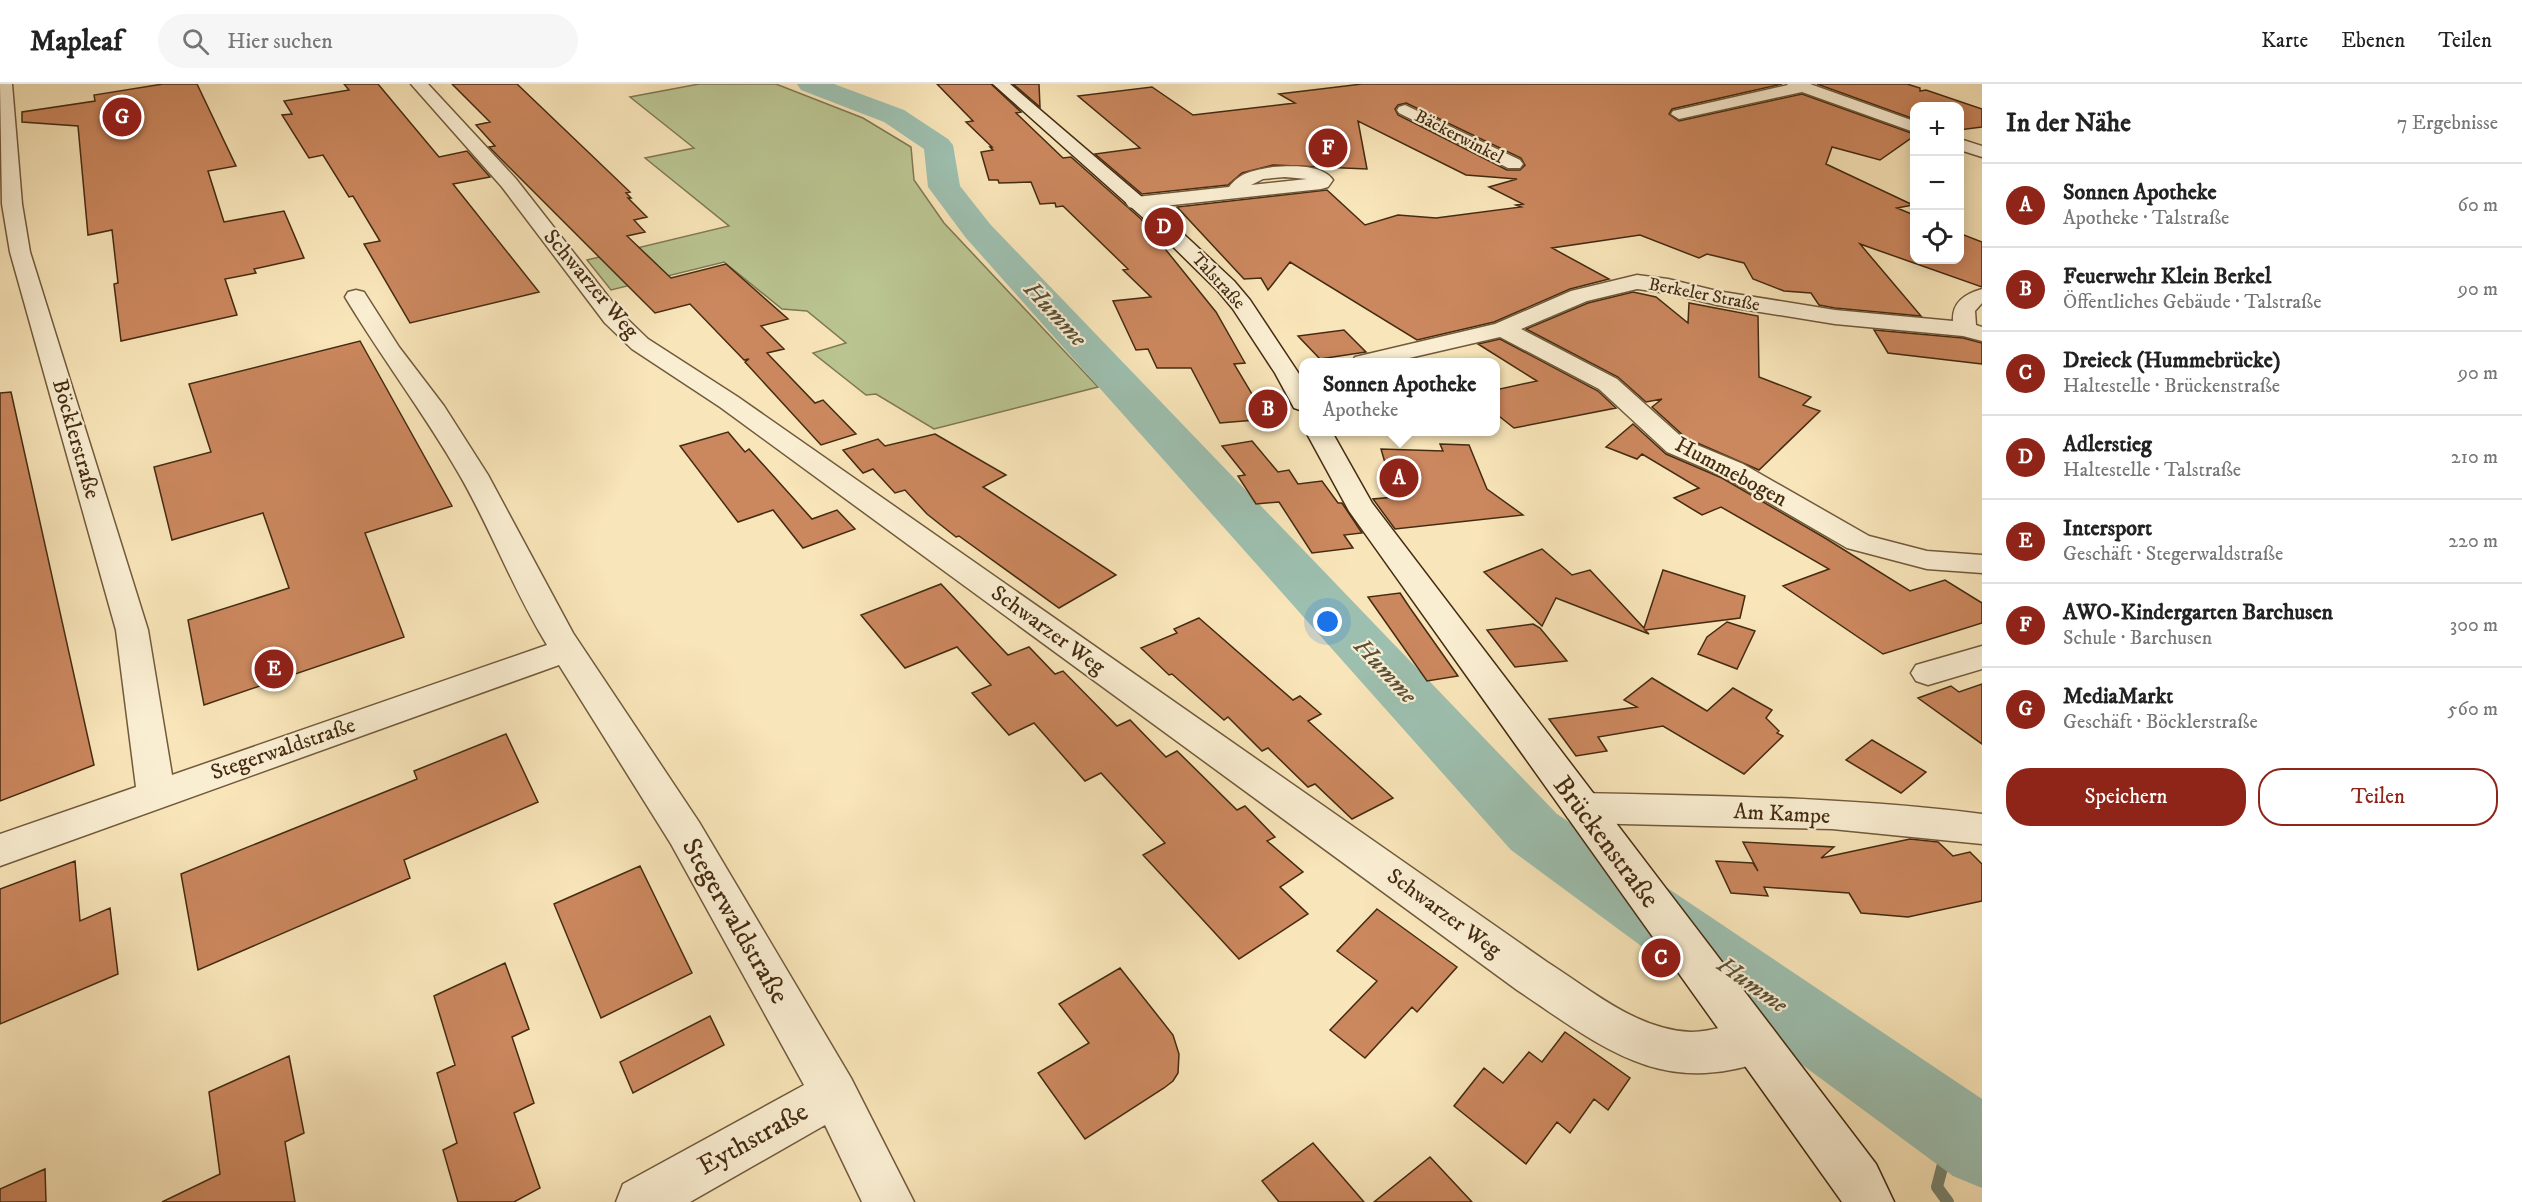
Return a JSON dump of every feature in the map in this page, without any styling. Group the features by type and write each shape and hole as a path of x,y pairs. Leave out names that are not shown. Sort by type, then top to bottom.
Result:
{"street":[{"name":"Böcklerstraße","path":"4,84 12,204 21,252 132,630 156,794"},
{"name":"Schwarzer Weg","path":"419,84 509,183 613,318 640,344 738,408 1532,976 1621,1032 1660,1050 1693,1053 1756,1043"},
{"name":"Talstraße","path":"1001,84 1226,286 1295,372 1299,388"},
{"path":"1678,114 1799,85 1910,126"},
{"name":"Bäckerwinkel","path":"1405,110 1514,164"},
{"path":"1964,146 1982,152"},
{"path":"1136,203 1236,192"},
{"name":"Berkeler Straße","path":"1384,358 1503,329 1579,296 1637,282 1668,286 1717,298 1835,317 1973,331"},
{"path":"1973,331 1964,311 1973,299 1982,296"},
{"name":"Stegerwaldstraße","path":"356,297 389,351 431,406 474,476 566,650 684,833 834,1094 889,1202"},
{"name":"Hummebogen","path":"1503,329 1608,384 1676,446 1733,470 1858,542 1927,560 1982,564"},
{"name":"Brückenstraße","path":"1321,436 1359,505 1858,1182 1869,1202"},
{"name":"Stegerwaldstraße","path":"0,850 566,650"},
{"path":"1928,673 1982,657"},
{"name":"Am Kampe","path":"1581,808 1728,811 1911,820 1982,829"},
{"name":"Eythstraße","path":"641,1202 834,1094"}],"green space":[{"path":"699,84 776,84 863,118 911,147 914,180 944,223 1098,387 934,429 876,394 866,395 813,353 846,343 807,311 782,309 724,262 611,290 587,260 729,226 645,158 694,148 630,97"}],"building":[{"path":"163,84 197,84 236,166 208,171 224,222 284,211 304,258 254,269 256,273 225,279 237,315 121,341 114,284 118,283 112,230 88,235 78,126 22,122 22,112 95,101 94,95"},
{"path":"344,84 378,84 439,157 467,151 490,177 453,184 539,292 410,323 364,244 380,241 353,196 349,197 323,155 309,158 282,115 292,114 284,101 349,90"},
{"path":"452,84 517,84 630,192 626,193 631,198 628,198 647,217 634,220 645,232 627,236 671,278 726,264 788,319 761,326 784,349 767,353 815,403 823,400 856,434 821,445 745,362 749,359 744,360 690,304 655,313 489,147 495,146 476,125 490,122"},
{"path":"937,84 991,84 1021,112 1016,113 1063,158 1071,157 1141,219 1216,312 1245,363 1234,364 1267,419 1220,423 1191,368 1157,368 1148,349 1136,350 1113,301 1151,297 1123,270 1128,269 1063,206 1056,207 1055,203 1040,204 1031,182 999,183 998,180 989,180 981,152 993,150 990,147 992,147 966,122 973,121"},
{"path":"1013,84 1039,84 1040,107"},
{"path":"1362,84 1782,84 1672,109 1669,114 1679,121 1802,94 1910,133 1910,139 1880,160 1832,147 1826,164 1910,204 1910,206 1897,208 1910,213 1910,262 1860,244 1921,316 1819,305 1811,293 1784,291 1753,279 1744,263 1707,254 1699,258 1640,235 1552,248 1609,279 1570,289 1494,322 1417,340 1290,262 1268,290 1261,278 1244,279 1177,207 1327,190 1365,225 1398,215 1436,218 1521,207 1516,205 1523,204 1489,187 1517,179 1466,175 1358,121 1367,169 1273,165 1242,173 1228,185 1142,194 1095,154 1140,148 1078,96 1152,87 1193,115 1295,103 1279,94","holes":["1406,103 1521,158 1525,165 1520,170 1507,170 1398,115 1395,109 1398,105"]},
{"path":"1817,84 1907,84 1920,88 1920,91 1926,90 1961,102 1910,102 1910,118"},
{"path":"1964,103 1982,109 1982,127 1964,129"},
{"path":"1964,235 1982,242 1982,287 1917,264 1964,264"},
{"path":"1633,292 1656,297 1688,323 1689,303 1758,316 1759,377 1811,397 1803,405 1820,411 1759,470 1686,438 1652,407 1662,399 1646,402 1618,377 1526,329 1588,303"},
{"path":"1344,330 1366,352 1319,358 1298,336"},
{"path":"1874,330 1963,338 1982,343 1982,364 1888,353"},
{"path":"1500,339 1598,391 1616,408 1514,428 1500,417 1500,389 1537,381 1478,344"},
{"path":"360,341 452,506 365,533 404,637 204,705 188,620 289,588 263,513 172,540 154,467 211,452 189,384"},
{"path":"11,392 94,765 0,801 0,393"},
{"path":"1633,424 1666,454 1722,478 1910,591 1945,580 1982,603 1982,623 1883,654 1783,586 1829,569 1721,507 1702,515 1674,498 1699,488 1642,454 1637,459 1606,447"},
{"path":"728,432 745,452 749,449 812,519 837,510 855,529 803,548 773,510 738,522 680,446"},
{"path":"935,434 1006,475 983,487 1116,575 1059,608 959,536 956,537 927,514 905,490 895,493 873,469 863,473 843,450 878,439 885,446"},
{"path":"1252,441 1278,472 1289,470 1298,484 1322,481 1338,503 1342,503 1362,533 1344,535 1353,548 1312,553 1279,502 1256,504 1238,476 1245,475 1222,446"},
{"path":"1440,444 1469,445 1487,489 1523,515 1395,529 1373,499 1395,497 1381,449 1443,451"},
{"path":"1542,549 1572,575 1590,570 1644,628 1663,570 1745,596 1740,618 1645,630 1649,634 1556,598 1542,626 1484,572"},
{"path":"941,584 1008,655 1029,647 1055,674 1063,671 1117,726 1130,720 1166,757 1177,751 1237,810 1245,806 1275,837 1267,841 1303,872 1280,887 1308,914 1239,959 1143,855 1165,843 1101,773 1085,781 1034,723 1009,735 972,693 991,685 957,647 905,668 861,615"},
{"path":"1400,593 1458,676 1427,681 1368,597"},
{"path":"1199,618 1293,700 1300,696 1321,714 1308,721 1393,798 1352,819 1315,784 1308,787 1268,748 1262,751 1228,717 1224,720 1172,674 1169,675 1141,648 1177,633 1174,629"},
{"path":"1727,622 1755,631 1737,669 1698,654 1707,637"},
{"path":"1533,624 1540,628 1567,661 1515,667 1487,630"},
{"path":"1652,678 1707,711 1733,688 1772,710 1766,718 1779,731 1777,733 1783,736 1744,774 1663,726 1598,737 1607,751 1576,756 1549,719 1637,707 1624,700"},
{"path":"1982,684 1982,744 1918,698 1951,686 1959,692"},
{"path":"506,734 538,802 404,860 410,878 198,970 181,874 417,779 414,771"},
{"path":"1872,740 1926,772 1901,793 1846,760"},
{"path":"1910,839 1938,842 1953,856 1970,852 1982,864 1982,901 1908,917 1861,913 1849,893 1764,887 1768,896 1731,893 1716,861 1753,863 1758,871 1743,842 1834,847 1821,858"},
{"path":"75,861 80,921 110,908 118,974 0,1024 0,889"},
{"path":"640,866 692,973 601,1018 554,904"},
{"path":"1377,909 1457,967 1417,1012 1412,1007 1365,1058 1330,1030 1377,981 1337,951"},
{"path":"505,963 529,1029 512,1037 534,1103 514,1113 540,1188 514,1202 458,1202 443,1150 457,1143 437,1073 455,1065 434,996"},
{"path":"1120,968 1173,1035 1179,1054 1178,1073 1173,1081 1164,1088 1085,1139 1038,1073 1089,1043 1059,1004"},
{"path":"710,1016 724,1045 633,1093 620,1062"},
{"path":"1565,1032 1630,1078 1608,1110 1594,1099 1570,1133 1557,1122 1526,1164 1454,1106 1484,1068 1503,1083 1529,1052 1542,1062"},
{"path":"289,1056 304,1133 285,1142 295,1202 162,1202 220,1174 209,1092"},
{"path":"1313,1143 1364,1202 1279,1202 1262,1181"},
{"path":"1430,1157 1472,1202 1374,1202"},
{"path":"45,1169 46,1202 0,1202 0,1189"}],"waterway":[{"name":"Humme","path":"810,84 894,116 938,145 944,187 978,231 1534,832 1982,1147"},
{"path":"1948,1202 1937,1187 1953,1126"}],"place":[{"name":"MediaMarkt","path":"122,117"},
{"name":"AWO-Kindergarten Barchusen","path":"1328,148"},
{"name":"Adlerstieg","path":"1164,227"},
{"name":"Feuerwehr Klein Berkel","path":"1268,409"},
{"name":"Sonnen Apotheke","path":"1399,478"},
{"name":"Intersport","path":"274,669"},
{"name":"Dreieck (Hummebrücke)","path":"1661,958"}]}
